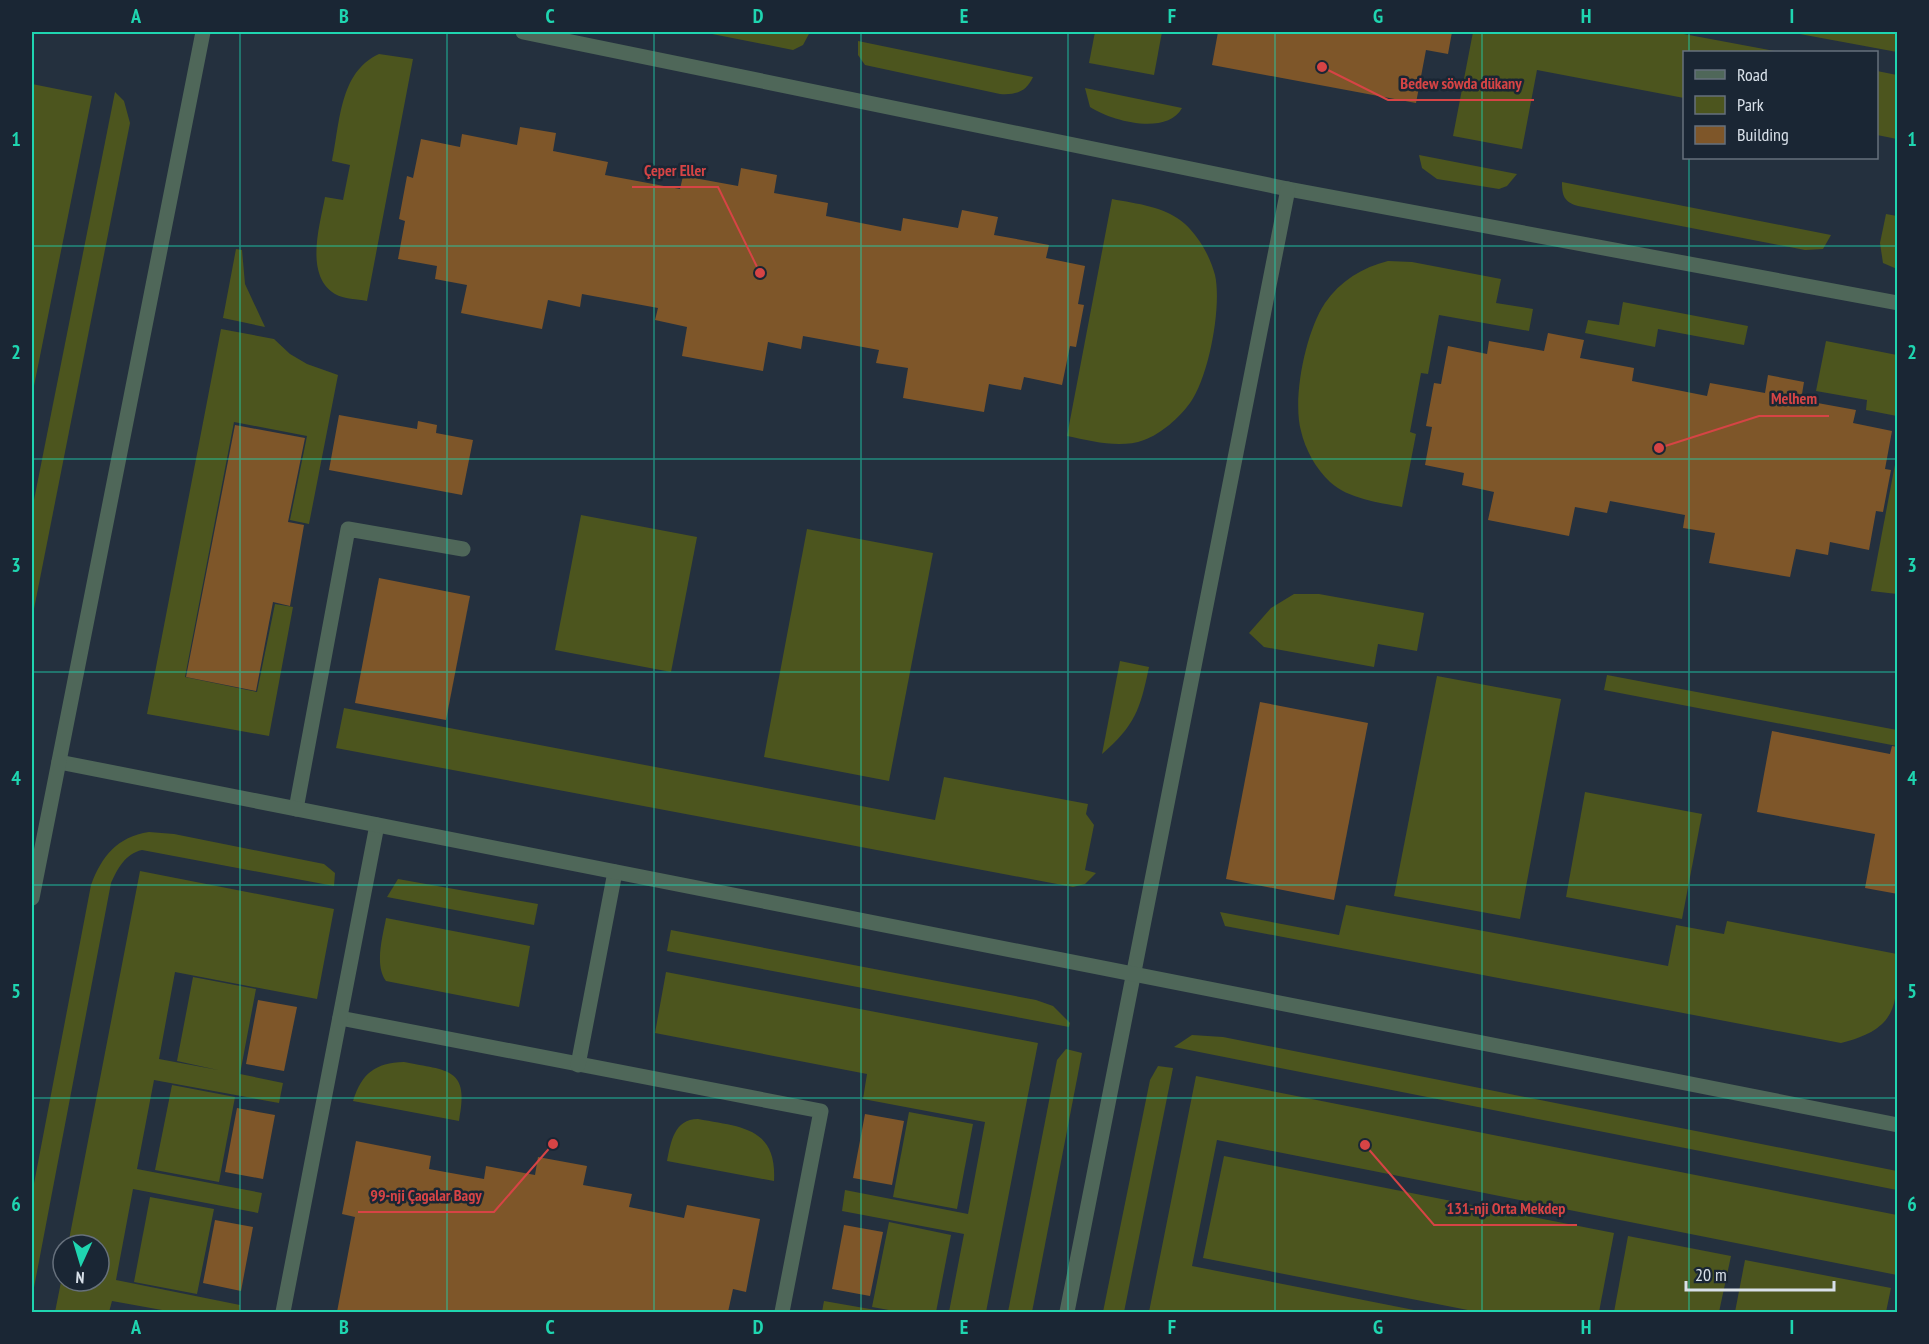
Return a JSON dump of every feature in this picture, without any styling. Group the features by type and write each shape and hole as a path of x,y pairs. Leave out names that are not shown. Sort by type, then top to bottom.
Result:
{"street":[{"path":"32,898 203,32"},
{"path":"523,32 1288,189 1898,303"},
{"path":"1067,1312 1288,189"},
{"path":"296,809 348,529 463,549"},
{"path":"59,762 1898,1125"},
{"path":"283,1312 376,825"},
{"path":"578,1065 615,872"},
{"path":"340,1018 821,1111 782,1312"}],"green space":[{"path":"702,32 810,32 803,45 793,50"},
{"path":"1095,32 1162,32 1154,75 1089,63"},
{"path":"1473,32 1673,32 1775,51 1683,51 1683,98 1537,70 1522,149 1453,136"},
{"path":"1789,32 1897,32 1897,52"},
{"path":"858,41 1033,77 1020,92 1000,94 865,65 858,55"},
{"path":"379,54 413,59 367,301 339,296 325,286 317,262 317,249 325,197 343,200 350,165 332,161 344,100 356,73 366,62"},
{"path":"1878,71 1897,75 1897,139 1878,135"},
{"path":"32,84 92,96 32,396"},
{"path":"1085,88 1182,108 1175,117 1164,122 1152,124 1124,121 1090,107"},
{"path":"115,92 124,101 130,123 32,619 32,510"},
{"path":"1419,155 1517,174 1507,186 1499,189 1437,179 1422,168"},
{"path":"1562,182 1831,235 1823,249 1805,250 1578,206 1565,198"},
{"path":"1112,199 1160,209 1185,224 1207,254 1213,268 1217,288 1215,322 1208,359 1197,391 1190,403 1175,420 1157,434 1135,443 1125,444 1067,436"},
{"path":"1886,214 1897,216 1897,269 1883,263 1880,243"},
{"path":"236,249 242,250 245,284 265,327 223,318"},
{"path":"1388,261 1412,262 1501,279 1496,303 1533,309 1529,331 1439,315 1428,374 1421,373 1410,432 1416,434 1402,507 1355,496 1330,482 1308,452 1303,438 1298,401 1302,365 1312,330 1325,303 1353,276"},
{"path":"1623,302 1748,326 1744,345 1658,329 1655,347 1585,333 1588,320 1619,325"},
{"path":"221,329 274,339 290,354 307,364 338,375 309,524 290,520 307,436 234,422 185,677 257,692 275,604 293,607 269,736 147,714"},
{"path":"1826,341 1897,355 1897,416 1866,410 1867,400 1816,391"},
{"path":"1897,454 1897,594 1871,591"},
{"path":"581,515 697,537 671,672 555,650"},
{"path":"807,529 933,553 889,781 764,757"},
{"path":"1294,594 1319,594 1424,613 1417,651 1378,644 1374,667 1264,647 1249,633 1271,608"},
{"path":"1120,661 1149,667 1139,706 1134,716 1122,734 1102,754"},
{"path":"1607,675 1897,730 1897,746 1604,690"},
{"path":"1437,676 1561,699 1520,919 1394,896"},
{"path":"344,708 935,820 944,777 1088,804 1086,814 1094,825 1085,870 1096,873 1085,884 1073,887 336,748"},
{"path":"1585,792 1702,814 1682,919 1566,897"},
{"path":"149,832 174,834 324,864 335,873 334,886 142,850 123,862 111,883 32,1298 32,1194 91,885 100,865 119,843"},
{"path":"140,871 334,909 317,999 175,972 159,1059 218,1070 177,1061 193,977 256,989 240,1074 283,1083 279,1103 154,1080 137,1169 262,1193 258,1213 133,1189 116,1280 240,1305 239,1312 173,1312 112,1301 109,1312 55,1312 59,1293 111,1293 111,1233 70,1233"},
{"path":"398,879 538,904 534,925 387,897"},
{"path":"1346,905 1668,966 1676,925 1724,934 1727,921 1897,954 1897,988 1890,1013 1884,1022 1860,1037 1841,1043 1225,926 1220,912 1339,935"},
{"path":"386,918 530,946 519,1007 386,981 382,974 380,959"},
{"path":"671,930 1036,1000 1053,1006 1070,1023 1069,1027 667,951"},
{"path":"666,972 1038,1043 986,1312 949,1312 964,1234 842,1211 845,1190 968,1214 985,1122 863,1099 867,1074 655,1033"},
{"path":"1192,1035 1223,1037 1897,1171 1897,1190 1174,1047"},
{"path":"1066,1049 1082,1053 1032,1312 1008,1312 1057,1060"},
{"path":"404,1062 444,1070 458,1081 462,1103 459,1121 353,1101 361,1083 371,1071 377,1067"},
{"path":"1158,1066 1173,1068 1124,1312 1103,1312 1150,1080"},
{"path":"1196,1076 1897,1215 1897,1275 1217,1140 1192,1266 1424,1312 1149,1312"},
{"path":"172,1085 235,1097 219,1182 155,1170"},
{"path":"909,1112 973,1124 957,1209 893,1197"},
{"path":"698,1119 742,1128 763,1140 773,1163 774,1181 667,1161 672,1139 679,1127 690,1120"},
{"path":"1224,1156 1614,1233 1599,1312 1478,1312 1203,1258"},
{"path":"150,1197 214,1209 197,1294 134,1282"},
{"path":"889,1222 951,1235 936,1312 900,1312 872,1307"},
{"path":"1628,1236 1731,1256 1719,1312 1614,1312"},
{"path":"1745,1260 1891,1288 1886,1312 1735,1312"},
{"path":"824,1301 887,1312 822,1312"}],"building":[{"path":"1218,32 1452,32 1448,54 1426,50 1416,103 1212,65"},
{"path":"520,127 556,133 553,151 608,162 605,175 680,189 683,176 738,186 741,168 777,175 774,193 828,203 826,216 901,231 903,218 958,228 962,210 998,217 994,235 1049,245 1046,258 1085,266 1078,304 1084,305 1076,347 1070,346 1062,385 1024,377 1021,390 989,384 984,412 903,398 908,368 876,363 879,350 803,336 801,349 768,342 763,371 682,356 687,327 655,320 658,308 582,294 580,307 548,300 542,329 461,313 467,285 435,279 437,266 398,259 405,221 399,219 407,176 413,178 421,139 460,147 462,134 517,145"},
{"path":"1548,333 1584,340 1580,358 1634,368 1632,381 1707,396 1710,383 1765,393 1768,375 1804,382 1801,400 1856,410 1853,423 1892,431 1885,469 1891,470 1883,512 1876,511 1869,550 1830,542 1828,555 1796,549 1790,577 1709,563 1715,533 1683,528 1685,515 1610,501 1607,513 1575,507 1569,536 1488,520 1494,492 1462,485 1464,473 1425,465 1432,427 1426,426 1434,383 1441,384 1448,346 1487,354 1489,341 1544,351"},
{"path":"339,415 417,429 418,421 437,425 436,433 473,440 462,495 329,470"},
{"path":"235,425 305,438 288,522 304,525 290,606 273,602 256,691 186,677"},
{"path":"379,578 470,596 446,720 355,703"},
{"path":"1260,702 1368,723 1334,900 1226,879"},
{"path":"1772,731 1890,754 1892,746 1898,747 1898,894 1865,888 1875,834 1757,812"},
{"path":"258,1000 297,1007 284,1071 246,1064"},
{"path":"237,1108 275,1115 263,1179 225,1172"},
{"path":"865,1114 904,1121 892,1185 853,1178"},
{"path":"356,1141 431,1156 429,1169 484,1179 486,1166 535,1175 538,1157 587,1166 583,1185 632,1194 629,1207 684,1218 687,1205 760,1219 746,1292 733,1289 728,1312 337,1312 355,1217 342,1214"},
{"path":"215,1220 253,1227 241,1291 203,1283"},
{"path":"844,1225 883,1232 870,1296 832,1289"}],"place":[{"name":"Bedew söwda dükany","path":"1322,67"},
{"name":"Çeper Eller","path":"760,273"},
{"name":"Melhem","path":"1659,448"},
{"name":"99-nji Çagalar Bagy","path":"553,1144"},
{"name":"131-nji Orta Mekdep","path":"1365,1145"}]}
